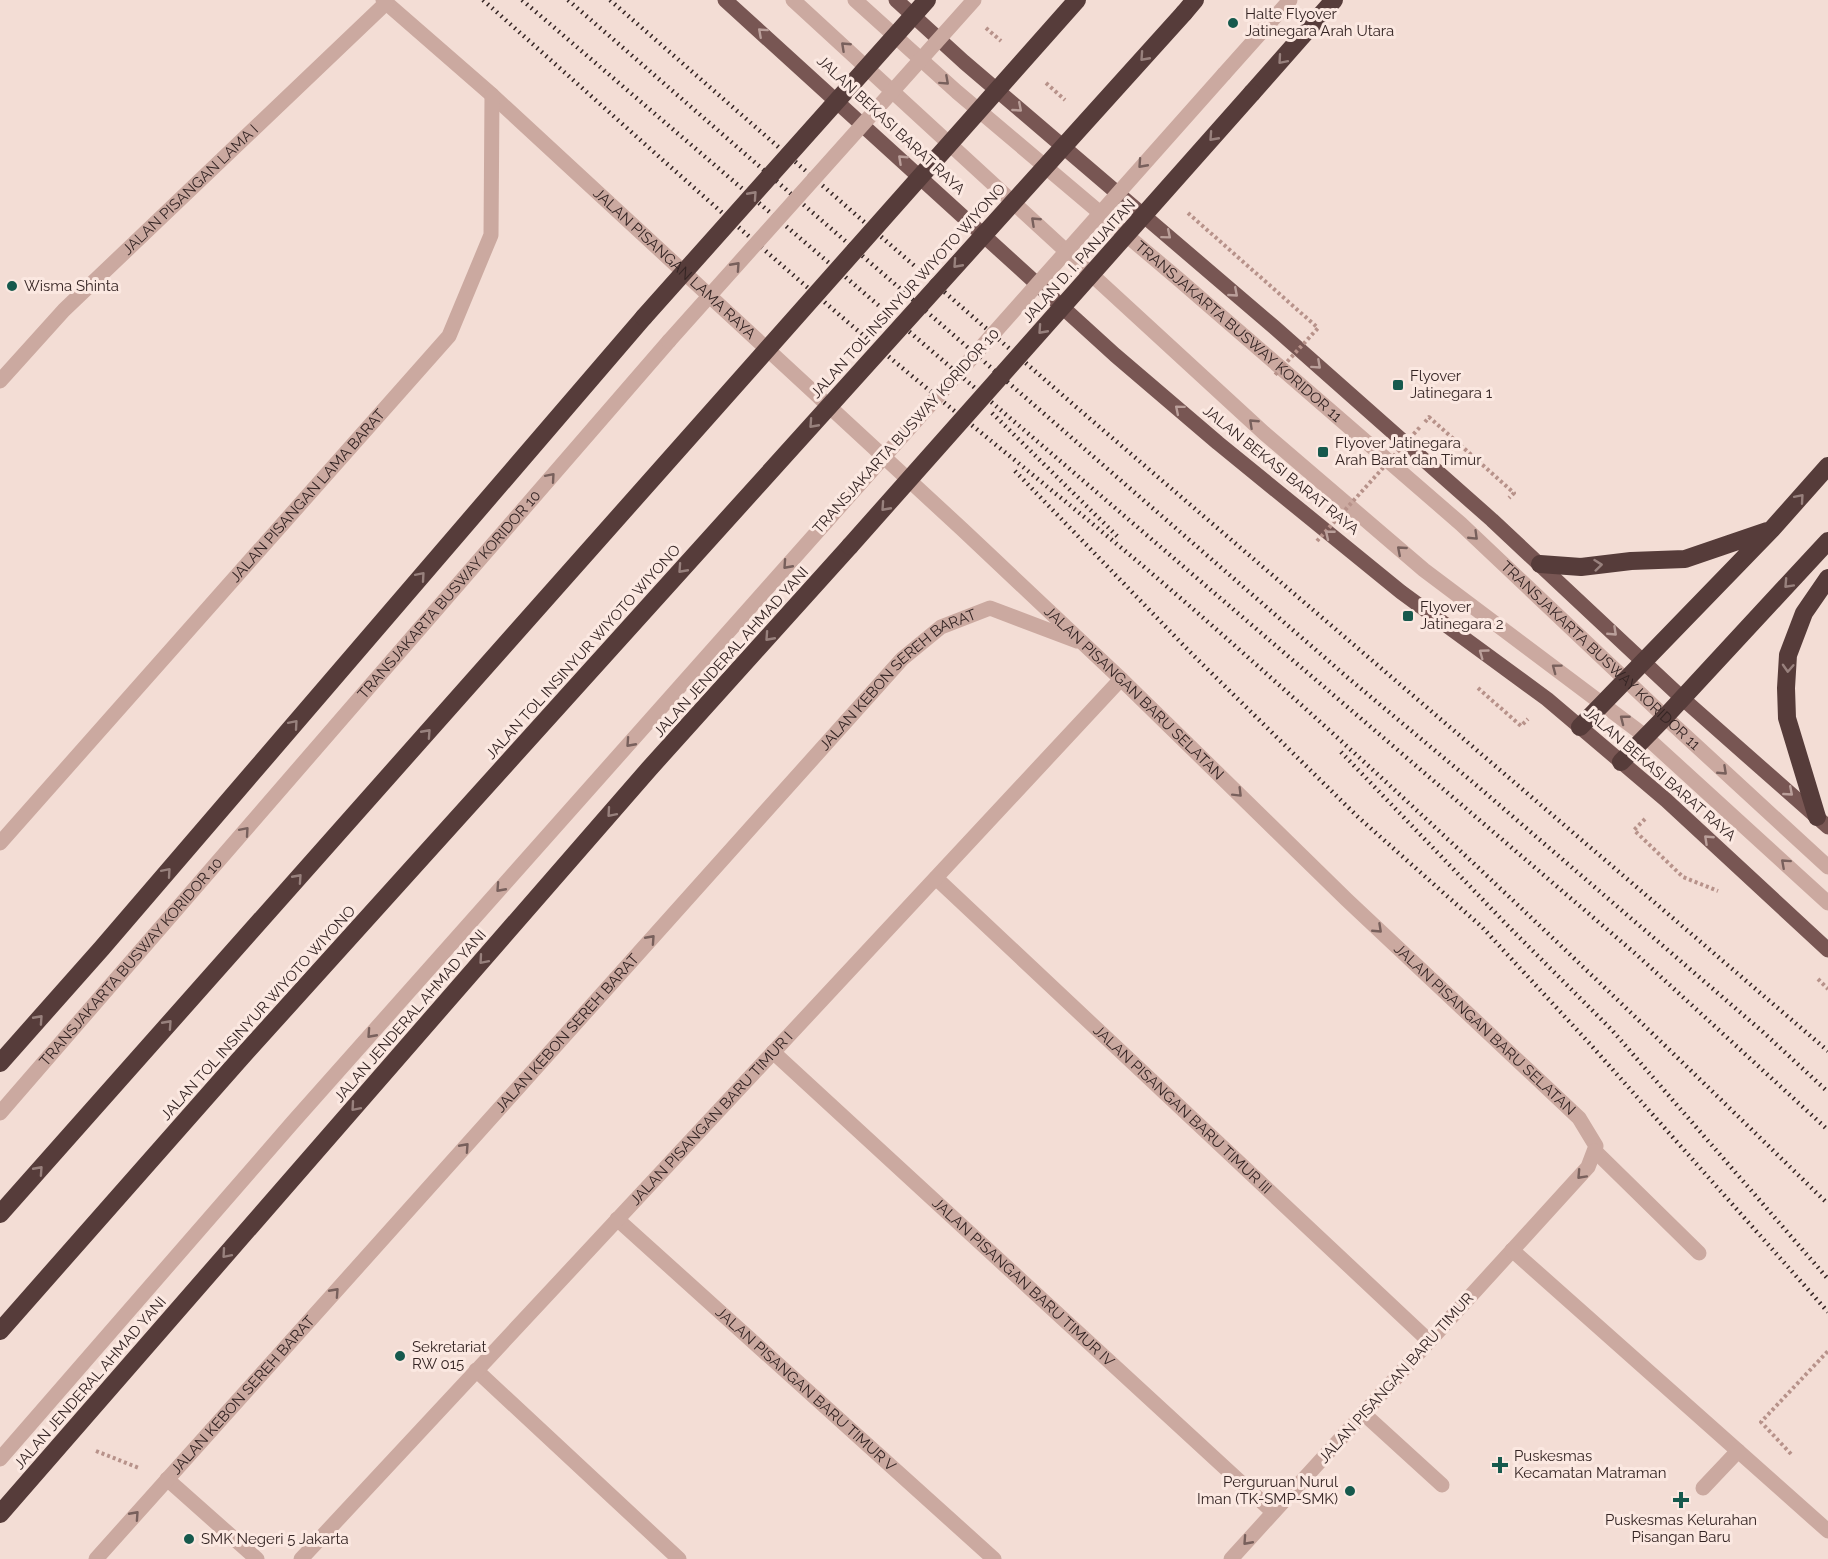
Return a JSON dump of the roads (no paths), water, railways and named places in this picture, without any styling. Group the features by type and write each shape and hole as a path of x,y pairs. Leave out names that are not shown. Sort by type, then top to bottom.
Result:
{"highway":[{"path":"0,1063 118,930 644,317 927,0"},
{"path":"0,1214 1077,0"},
{"name":"JALAN TOL INSINYUR WIYOTO WIYONO","path":"0,1331 239,1060 1195,0"},
{"name":"JALAN D. I. PANJAITAN","path":"850,546 1334,0"},
{"path":"1580,727 1772,529 1828,466"},
{"path":"1539,564 1581,567 1631,561 1685,559 1772,529"},
{"path":"1621,762 1828,541"},
{"name":"JALAN JENDERAL AHMAD YANI","path":"0,1514 649,769 850,546"},
{"path":"1822,822 1787,718 1786,688 1788,655 1804,613 1828,578"}],"main road":[{"name":"JALAN BEKASI BARAT RAYA","path":"725,0 1115,355 1401,592 1547,699 1666,800 1828,950"},
{"path":"896,0 964,62 1274,327 1539,564 1682,698 1822,822"}],"street":[{"name":"TRANSJAKARTA BUSWAY KORIDOR 11","path":"794,0 1264,433 1424,570 1646,736 1828,903"},
{"name":"TRANSJAKARTA BUSWAY KORIDOR 11","path":"855,0 957,92 1176,277 1461,524 1625,680 1828,867"},
{"name":"TRANSJAKARTA BUSWAY KORIDOR 10","path":"0,1113 669,341 974,0"},
{"name":"TRANSJAKARTA BUSWAY KORIDOR 10","path":"0,1459 285,1131 1290,0"},
{"name":"JALAN PISANGAN LAMA RAYA","path":"384,2 492,95 963,530"},
{"name":"JALAN PISANGAN LAMA I","path":"0,381 64,310 384,2"},
{"name":"JALAN PISANGAN LAMA BARAT","path":"0,843 449,336 491,235 492,95"},
{"name":"JALAN PISANGAN BARU SELATAN","path":"963,530 1121,679 1347,900 1579,1118 1596,1146 1595,1151"},
{"name":"JALAN KEBON SEREH BARAT","path":"96,1559 902,659 941,627 990,608 1084,644"},
{"name":"JALAN PISANGAN BARU TIMUR I","path":"301,1559 1121,679"},
{"name":"JALAN PISANGAN BARU TIMUR III","path":"936,878 1429,1341"},
{"name":"JALAN PISANGAN BARU TIMUR IV","path":"773,1052 1273,1512"},
{"path":"1699,1253 1595,1151 1588,1167 1512,1250 1828,1531"},
{"name":"JALAN PISANGAN BARU TIMUR V","path":"617,1219 994,1559"},
{"name":"JALAN PISANGAN BARU TIMUR","path":"1231,1559 1512,1250"},
{"path":"476,1370 679,1559"},
{"path":"1363,1413 1442,1485"},
{"path":"1703,1488 1738,1451"},
{"path":"167,1479 257,1559"}],"railway":[{"path":"483,0 836,312 1142,565 1268,675 1511,898 1828,1204"},
{"path":"522,0 1637,955 1828,1130"},
{"path":"568,0 1347,677 1763,1032 1828,1092"},
{"path":"610,0 1075,406 1828,1051"},
{"path":"992,413 1118,537"},
{"path":"1015,471 1190,652 1358,817 1482,927 1590,1044 1828,1312"},
{"path":"1341,752 1509,927 1611,1029 1828,1279"}],"place":[{"name":"Halte Flyover Jatinegara Arah Utara","path":"1233,23"},
{"name":"Wisma Shinta","path":"12,286"},
{"name":"Flyover Jatinegara 1","path":"1398,385"},
{"name":"Flyover Jatinegara Arah Barat dan Timur","path":"1323,452"},
{"name":"Flyover Jatinegara 2","path":"1408,616"},
{"name":"Sekretariat RW 015","path":"400,1356"},
{"name":"Puskesmas Kecamatan Matraman","path":"1500,1465"},
{"name":"Perguruan Nurul Iman (TK-SMP-SMK)","path":"1350,1491"},
{"name":"Puskesmas Kelurahan Pisangan Baru","path":"1681,1500"},
{"name":"SMK Negeri 5 Jakarta","path":"189,1539"}]}
